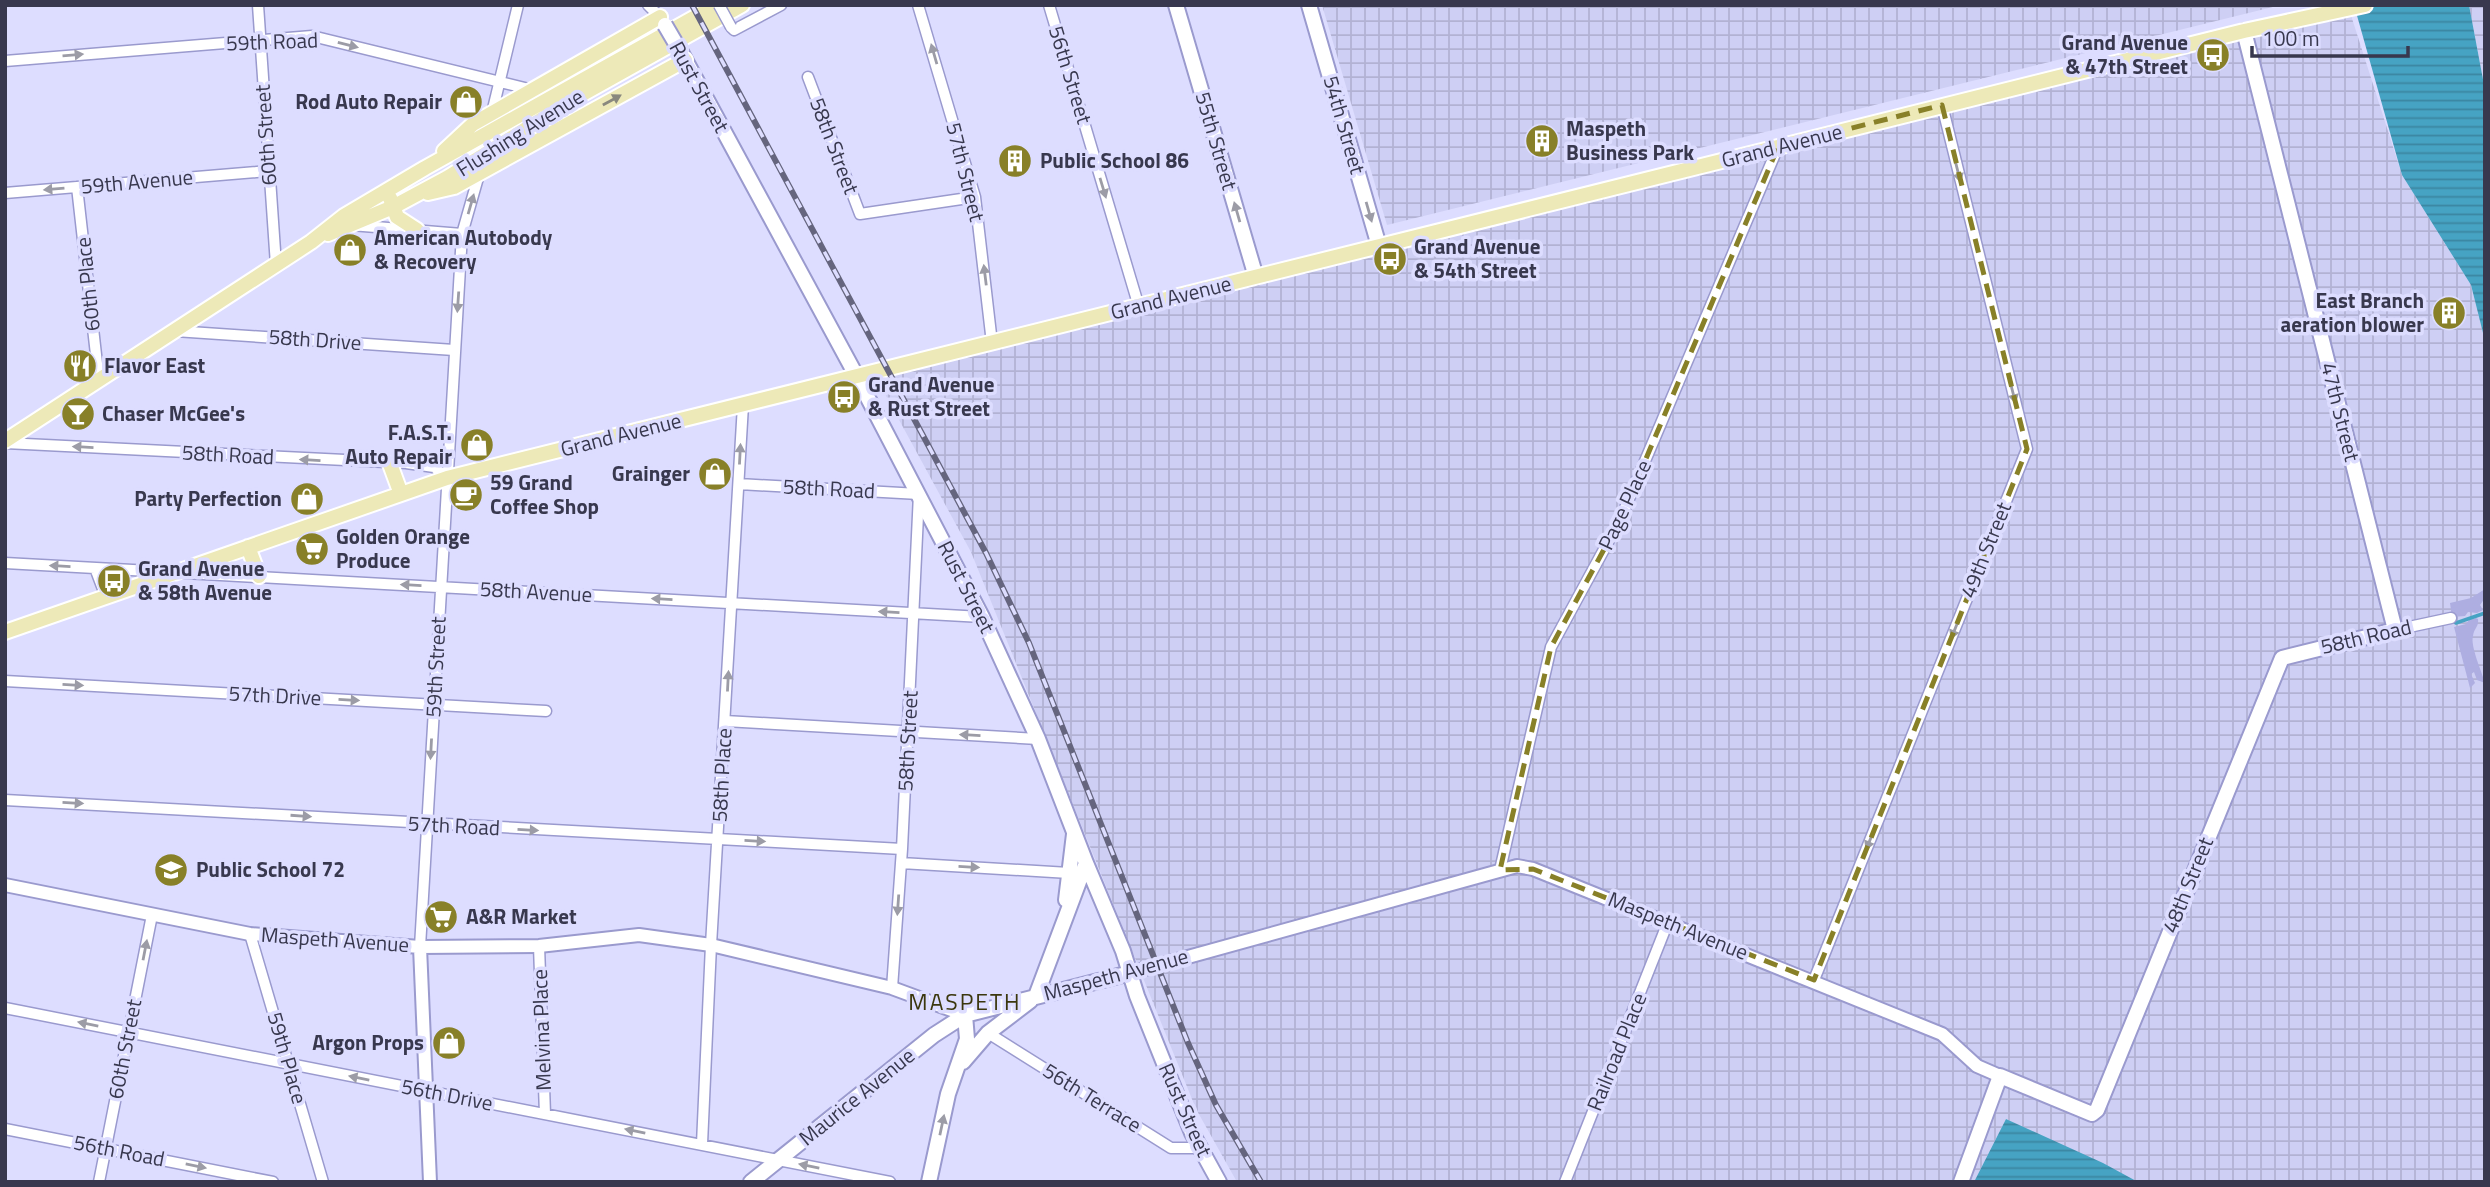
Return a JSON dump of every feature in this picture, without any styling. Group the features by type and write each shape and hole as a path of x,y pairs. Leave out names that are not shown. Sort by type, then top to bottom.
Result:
{"main road":[{"name":"Flushing Avenue","path":"5,442 311,242 344,216 718,5"},
{"name":"Flushing Avenue","path":"311,242 419,193 581,94 742,5"},
{"name":"55th Street","path":"1176,5 1256,277"},
{"name":"54th Street","path":"1309,5 1379,246"},
{"name":"Grand Avenue","path":"5,632 447,478 2244,31 2365,5"},
{"name":"Rust Street","path":"663,21 857,376 982,617 1038,739 1192,1133 1219,1182"},
{"path":"425,168 473,124 663,21"},
{"name":"47th Street","path":"2244,31 2395,630"},
{"path":"419,193 444,191 479,173 683,57"},
{"path":"387,190 397,217 417,230"},
{"path":"390,464 401,494"},
{"path":"248,547 259,576"},
{"name":"58th Road","path":"2282,658 2395,630"},
{"name":"48th Street","path":"2096,1112 2282,658"},
{"path":"1064,919 1074,833"},
{"path":"957,1069 988,1032 1036,996 1086,863"},
{"name":"Maspeth Avenue","path":"965,1015 1130,973"},
{"path":"929,1182 948,1094 967,1040 965,1015"},
{"name":"Maurice Avenue","path":"751,1182 934,1035 965,1015"},
{"path":"1961,1182 2000,1076"},
{"name":"Maspeth Avenue","path":"2000,1076 2092,1114 2096,1112"}],"street":[{"name":"60th Street","path":"258,5 276,265"},
{"path":"492,113 518,5"},
{"path":"648,5 663,21"},
{"name":"Flushing Avenue","path":"718,5 734,30 781,5"},
{"name":"57th Street","path":"918,5 975,197 992,343"},
{"name":"56th Street","path":"1049,5 1139,307"},
{"name":"59th Road","path":"5,61 312,36 534,90"},
{"name":"58th Street","path":"808,77 860,214 975,197"},
{"name":"49th Street","path":"1814,980 2027,449 1942,106"},
{"name":"Page Place","path":"1500,870 1551,647 1620,520 1778,148"},
{"name":"59th Street","path":"430,1182 420,947 426,824 462,234 484,155"},
{"name":"59th Avenue","path":"5,193 268,171"},
{"name":"60th Place","path":"78,187 99,381"},
{"path":"350,225 462,234"},
{"name":"58th Drive","path":"174,331 454,349"},
{"name":"58th Place","path":"702,1144 743,405"},
{"name":"58th Road","path":"5,442 406,463 434,467 447,478"},
{"name":"58th Road","path":"739,484 919,494"},
{"name":"58th Street","path":"892,988 902,849 919,494"},
{"name":"58th Avenue","path":"5,563 982,617"},
{"path":"96,568 106,597"},
{"name":"58th Road","path":"2395,630 2451,618"},
{"name":"57th Drive","path":"5,681 546,710"},
{"path":"726,721 1038,739"},
{"name":"57th Road","path":"5,800 902,849"},
{"path":"901,863 1069,873"},
{"name":"Maspeth Avenue","path":"1130,973 1517,866 1533,869 1668,922 1942,1034 1977,1066 2000,1076"},
{"name":"Maspeth Avenue","path":"5,885 250,934 420,947 539,946 639,935 711,944 892,988 965,1015"},
{"name":"60th Street","path":"99,1182 152,915"},
{"name":"Railroad Place","path":"1565,1182 1668,922"},
{"name":"59th Place","path":"250,934 323,1182"},
{"name":"Melvina Place","path":"539,946 545,1114"},
{"name":"56th Drive","path":"5,1008 890,1182"},
{"name":"56th Terrace","path":"988,1032 1171,1148 1200,1148"},
{"name":"56th Road","path":"5,1129 273,1182"}],"highlighted area":[{"path":"1942,105 2027,449 1814,980 1533,869 1500,870 1551,647 1620,520 1778,147"}],"shaded area":[{"path":"1322,5 2281,5 1387,225"},
{"path":"2354,5 2469,5 2485,90 2485,341 2471,285 2402,175"},
{"path":"2469,5 2485,5 2485,90"},
{"path":"2349,9 2402,175 2471,285 2485,341 2485,1182 2135,1182 2006,1119 1974,1182 1237,1182 1196,1109 971,552 873,372"},
{"path":"2485,589 2485,598 2480,605 2483,610 2452,617 2450,603 2471,598"},
{"path":"2476,618 2478,622 2473,646 2485,683 2477,680 2474,672 2471,674 2475,683 2470,688 2454,627"},
{"path":"2006,1119 2103,1163 2138,1182 1974,1182"}],"waterway":[{"path":"2452,620 2456,623 2485,613"}],"railway":[{"path":"692,5 986,553 1029,643 1188,1043 1216,1105 1261,1182"}],"place":[{"name":"Grand Avenue & 47th Street","path":"2213,55"},
{"name":"Rod Auto Repair","path":"466,102"},
{"name":"Maspeth Business Park","path":"1542,141"},
{"name":"Public School 86","path":"1015,161"},
{"name":"American Autobody & Recovery","path":"350,250"},
{"name":"Grand Avenue & 54th Street","path":"1390,259"},
{"name":"East Branch aeration blower","path":"2449,313"},
{"name":"Flavor East","path":"80,366"},
{"name":"Grand Avenue & Rust Street","path":"844,397"},
{"name":"Chaser McGee's","path":"78,414"},
{"name":"F.A.S.T. Auto Repair","path":"477,445"},
{"name":"Grainger","path":"715,474"},
{"name":"59 Grand Coffee Shop","path":"466,495"},
{"name":"Party Perfection","path":"307,499"},
{"name":"Golden Orange Produce","path":"312,549"},
{"name":"Grand Avenue & 58th Avenue","path":"114,581"},
{"name":"Public School 72","path":"171,870"},
{"name":"A&R Market","path":"441,917"},
{"name":"Argon Props","path":"449,1043"}],"district":[{"name":"MASPETH","path":"965,1002"}]}
